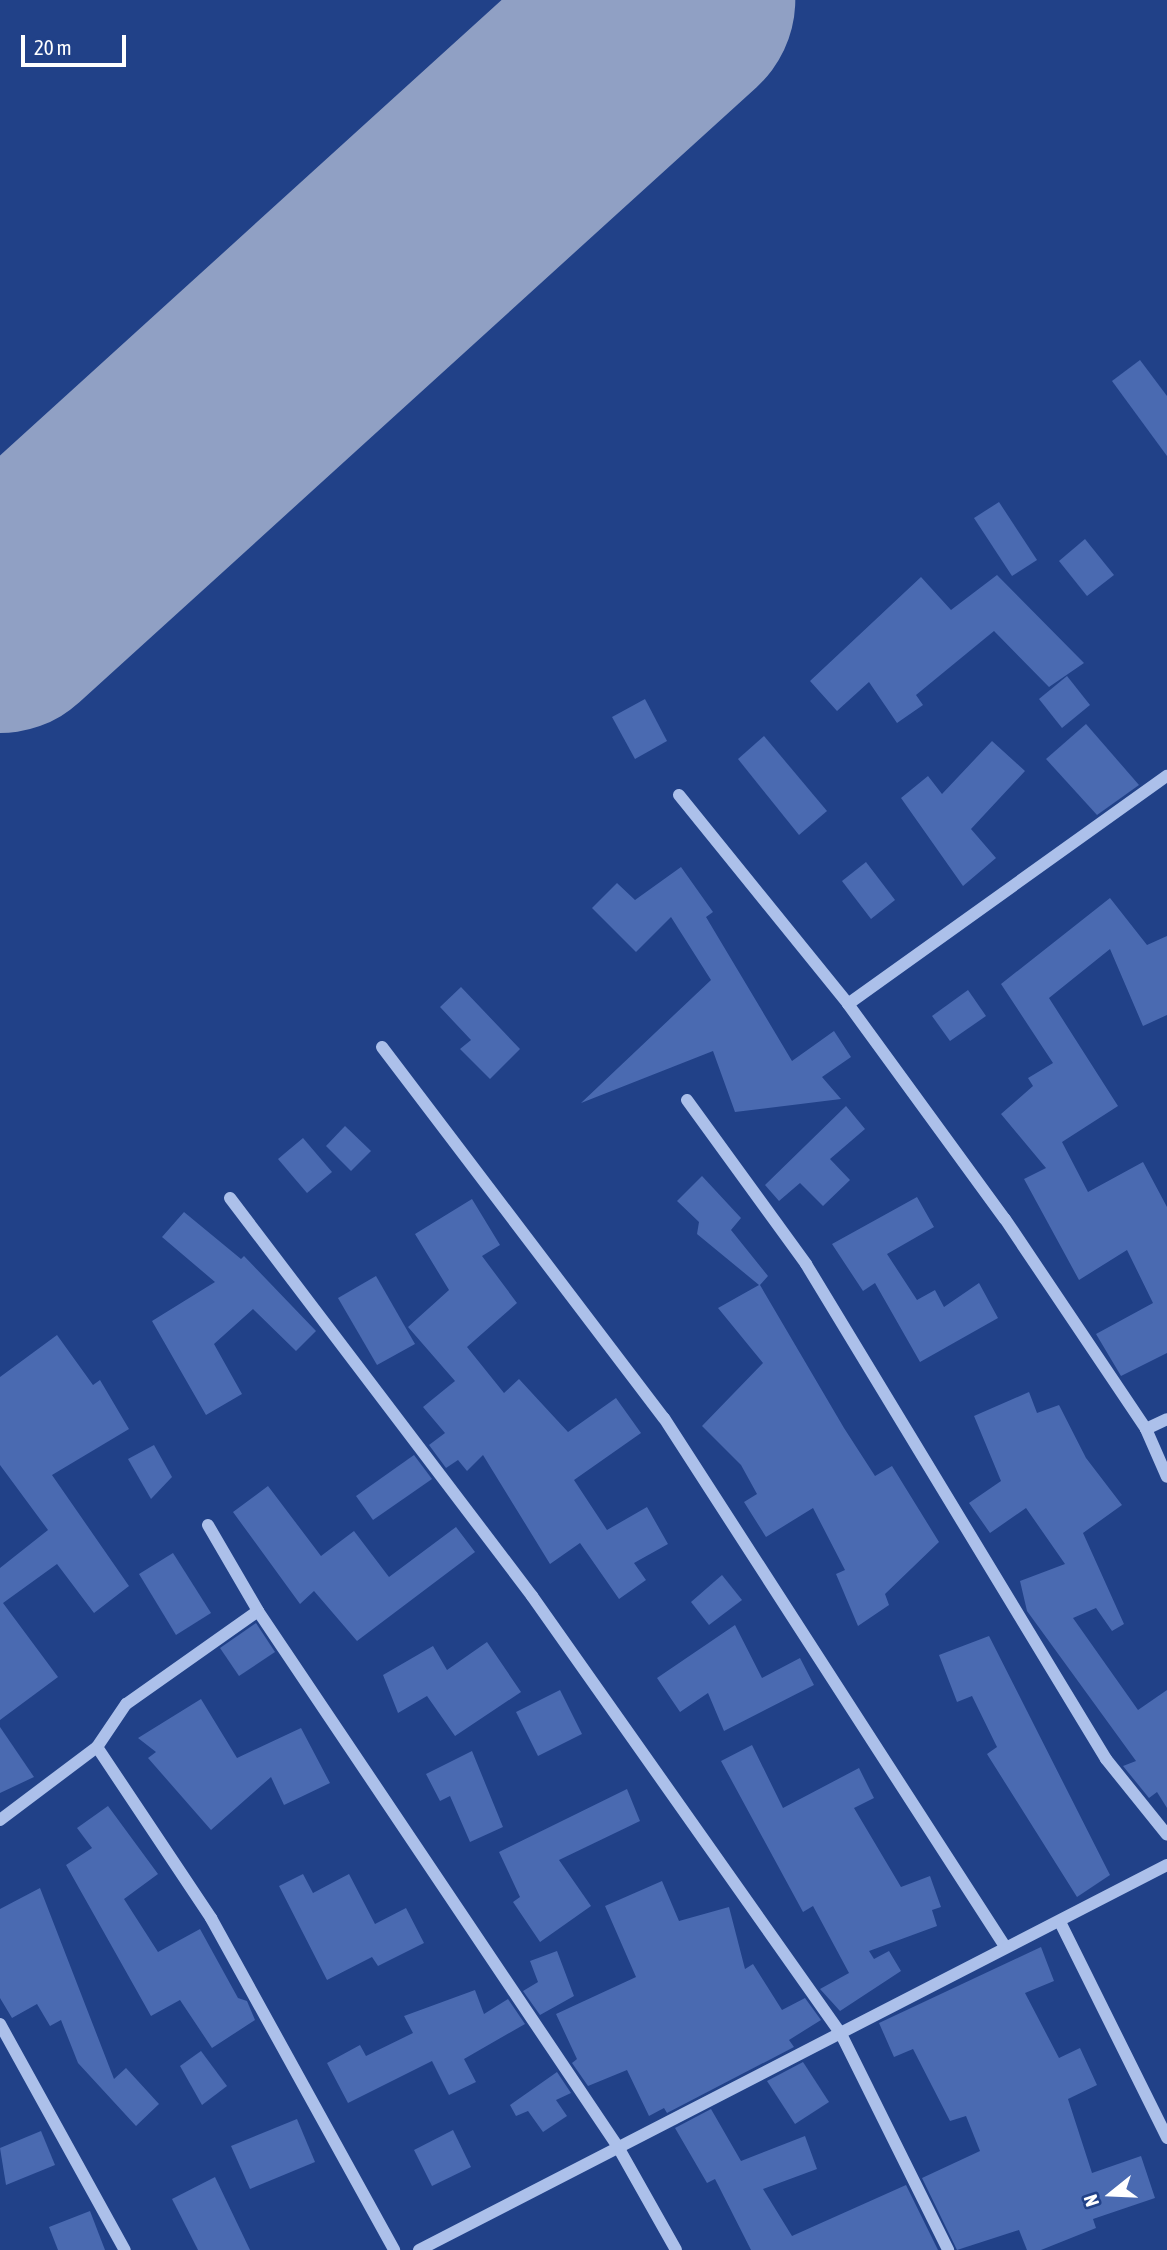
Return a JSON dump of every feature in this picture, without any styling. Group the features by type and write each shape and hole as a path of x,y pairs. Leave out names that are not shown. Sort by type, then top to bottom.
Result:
{"street":[{"path":"848,1004 1167,776"},
{"path":"679,795 848,1004 1006,1219 1146,1429 1167,1477"},
{"path":"382,1047 663,1418 1003,1945"},
{"path":"687,1100 806,1264 1105,1759 1167,1835"},
{"path":"230,1198 532,1596 841,2034 948,2250"},
{"path":"1146,1429 1167,1419"},
{"path":"208,1525 258,1611 618,2147 676,2250"},
{"path":"0,1820 97,1747 126,1704 258,1611"},
{"path":"97,1747 211,1918 394,2250"},
{"path":"419,2250 841,2034 1003,1945 1061,1924 1167,1865"},
{"path":"1061,1924 1167,2138"},
{"path":"0,2024 125,2250"}],"building":[{"path":"1140,360 1167,396 1167,456 1112,381"},
{"path":"999,502 1037,560 1012,576 974,518"},
{"path":"1085,539 1114,575 1087,596 1059,561"},
{"path":"997,575 1084,663 1049,687 994,631 916,695 923,705 897,723 869,682 837,711 810,681 921,577 951,610"},
{"path":"1067,676 1090,705 1062,728 1039,699"},
{"path":"645,699 667,741 635,759 612,717"},
{"path":"1086,724 1139,785 1097,815 1046,759"},
{"path":"764,736 827,811 799,835 738,759"},
{"path":"992,741 1025,771 971,829 996,858 963,886 901,798 928,776 942,794"},
{"path":"866,862 895,900 871,919 842,881"},
{"path":"681,867 713,912 706,917 792,1061 834,1031 851,1057 822,1077 841,1099 735,1112 713,1051 581,1103 711,980 671,917 636,952 592,908 617,883 635,900"},
{"path":"1110,898 1147,945 1167,936 1167,1015 1143,1026 1110,949 1049,998 1118,1106 1062,1142 1088,1192 1143,1162 1167,1207 1167,1353 1121,1376 1096,1334 1153,1303 1127,1250 1079,1280 1024,1179 1046,1168 1001,1114 1033,1086 1028,1078 1053,1063 1001,984"},
{"path":"461,987 520,1049 490,1079 460,1049 471,1040 440,1007"},
{"path":"968,990 986,1016 950,1041 932,1016"},
{"path":"846,1106 865,1129 830,1159 850,1180 823,1206 800,1183 779,1201 765,1185"},
{"path":"345,1126 371,1151 351,1171 326,1146"},
{"path":"303,1138 332,1172 307,1193 278,1159"},
{"path":"702,1176 741,1218 731,1230 768,1276 760,1285 875,1476 892,1466 939,1542 885,1594 889,1605 858,1626 836,1574 845,1570 813,1508 766,1537 744,1502 757,1494 741,1465 702,1426 763,1363 718,1308 759,1285 697,1234 699,1222 677,1201"},
{"path":"917,1197 934,1227 887,1254 917,1300 935,1290 944,1307 979,1283 998,1318 920,1362 875,1283 863,1291 832,1244"},
{"path":"472,1199 500,1245 482,1256 517,1303 467,1347 504,1393 519,1379 568,1432 616,1398 641,1433 574,1480 607,1530 647,1507 668,1544 634,1563 646,1580 619,1599 580,1543 550,1564 483,1455 467,1471 458,1460 446,1468 429,1445 445,1433 423,1407 455,1381 408,1327 449,1290 415,1234"},
{"path":"184,1212 241,1259 244,1256 316,1331 296,1351 253,1309 214,1344 242,1394 206,1415 152,1321 215,1282 162,1237"},
{"path":"376,1276 415,1344 377,1365 338,1298"},
{"path":"57,1335 93,1385 100,1380 129,1429 52,1475 129,1586 94,1613 57,1564 3,1603 58,1677 0,1720 0,1568 48,1530 0,1465 0,1377"},
{"path":"1029,1392 1037,1413 1059,1405 1086,1458 1122,1505 1083,1533 1124,1624 1112,1631 1096,1608 1073,1618 1138,1710 1167,1690 1167,1808 1157,1792 1149,1798 1123,1766 1136,1761 1027,1611 1020,1581 1065,1564 1026,1508 990,1533 969,1503 1001,1481 974,1416"},
{"path":"154,1445 172,1477 151,1499 128,1459"},
{"path":"414,1455 432,1479 373,1520 356,1496"},
{"path":"268,1486 321,1556 354,1531 389,1577 456,1527 475,1552 357,1641 314,1591 300,1604 233,1512"},
{"path":"173,1553 211,1613 176,1635 139,1574"},
{"path":"722,1575 742,1600 709,1625 691,1602"},
{"path":"256,1623 275,1652 239,1676 220,1648"},
{"path":"735,1625 762,1678 800,1658 814,1685 724,1731 708,1693 680,1712 657,1678"},
{"path":"989,1636 1110,1875 1077,1897 987,1754 997,1747 972,1696 957,1702 939,1655"},
{"path":"487,1642 521,1692 455,1736 427,1696 398,1713 383,1675 433,1646 447,1670"},
{"path":"560,1690 582,1734 538,1756 516,1712"},
{"path":"201,1699 237,1758 301,1728 330,1783 284,1805 271,1777 211,1830 148,1758 156,1752 138,1738"},
{"path":"0,1727 34,1777 0,1793"},
{"path":"752,1745 783,1808 859,1768 874,1798 854,1808 901,1887 930,1876 941,1907 932,1910 937,1926 869,1951 874,1959 889,1951 901,1971 840,2011 820,1989 849,1973 813,1906 803,1912 721,1761"},
{"path":"472,1751 503,1827 470,1842 450,1796 440,1801 426,1774"},
{"path":"627,1789 640,1821 559,1860 591,1906 540,1942 513,1902 520,1897 499,1852"},
{"path":"108,1806 158,1874 124,1899 158,1952 200,1929 238,1998 247,2001 255,2020 212,2048 180,2000 151,2016 66,1865 92,1848 77,1828"},
{"path":"303,1874 313,1893 349,1874 375,1924 406,1908 424,1943 378,1966 372,1957 327,1980 279,1886"},
{"path":"662,1881 679,1921 729,1907 745,1969 753,1964 782,2010 805,1998 821,2020 789,2040 794,2047 667,2113 664,2108 649,2116 627,2070 588,2086 572,2063 577,2059 556,2014 636,1977 605,1906"},
{"path":"40,1888 114,2079 126,2068 159,2104 136,2126 78,2063 61,2020 50,2026 37,2004 12,2018 0,1998 0,1909"},
{"path":"1041,1947 1054,1981 1025,1993 1059,2058 1080,2048 1097,2085 1068,2099 1092,2173 1141,2156 1155,2198 1093,2219 1096,2228 1041,2250 1027,2250 1019,2230 957,2250 922,2178 980,2151 966,2116 950,2121 913,2049 894,2057 879,2023"},
{"path":"557,1951 574,1996 540,2015 523,1991 538,1982 530,1961"},
{"path":"475,1990 484,2014 508,1999 525,2024 464,2059 476,2082 449,2095 432,2061 348,2103 327,2063 360,2045 366,2056 413,2033 404,2016"},
{"path":"201,2051 227,2086 202,2105 180,2066"},
{"path":"803,2062 829,2102 795,2124 767,2081"},
{"path":"557,2072 571,2093 556,2100 567,2116 543,2132 528,2111 516,2116 510,2105"},
{"path":"711,2109 741,2161 805,2136 817,2169 763,2189 792,2236 906,2185 938,2250 751,2250 715,2179 707,2183 675,2128"},
{"path":"297,2119 315,2162 250,2189 231,2146"},
{"path":"453,2130 471,2167 432,2186 414,2150"},
{"path":"41,2131 55,2165 6,2185 0,2148"},
{"path":"215,2177 250,2250 198,2250 172,2199"},
{"path":"90,2211 105,2250 58,2250 49,2227"}],"runway":[{"path":"0,615 677,0"}]}
